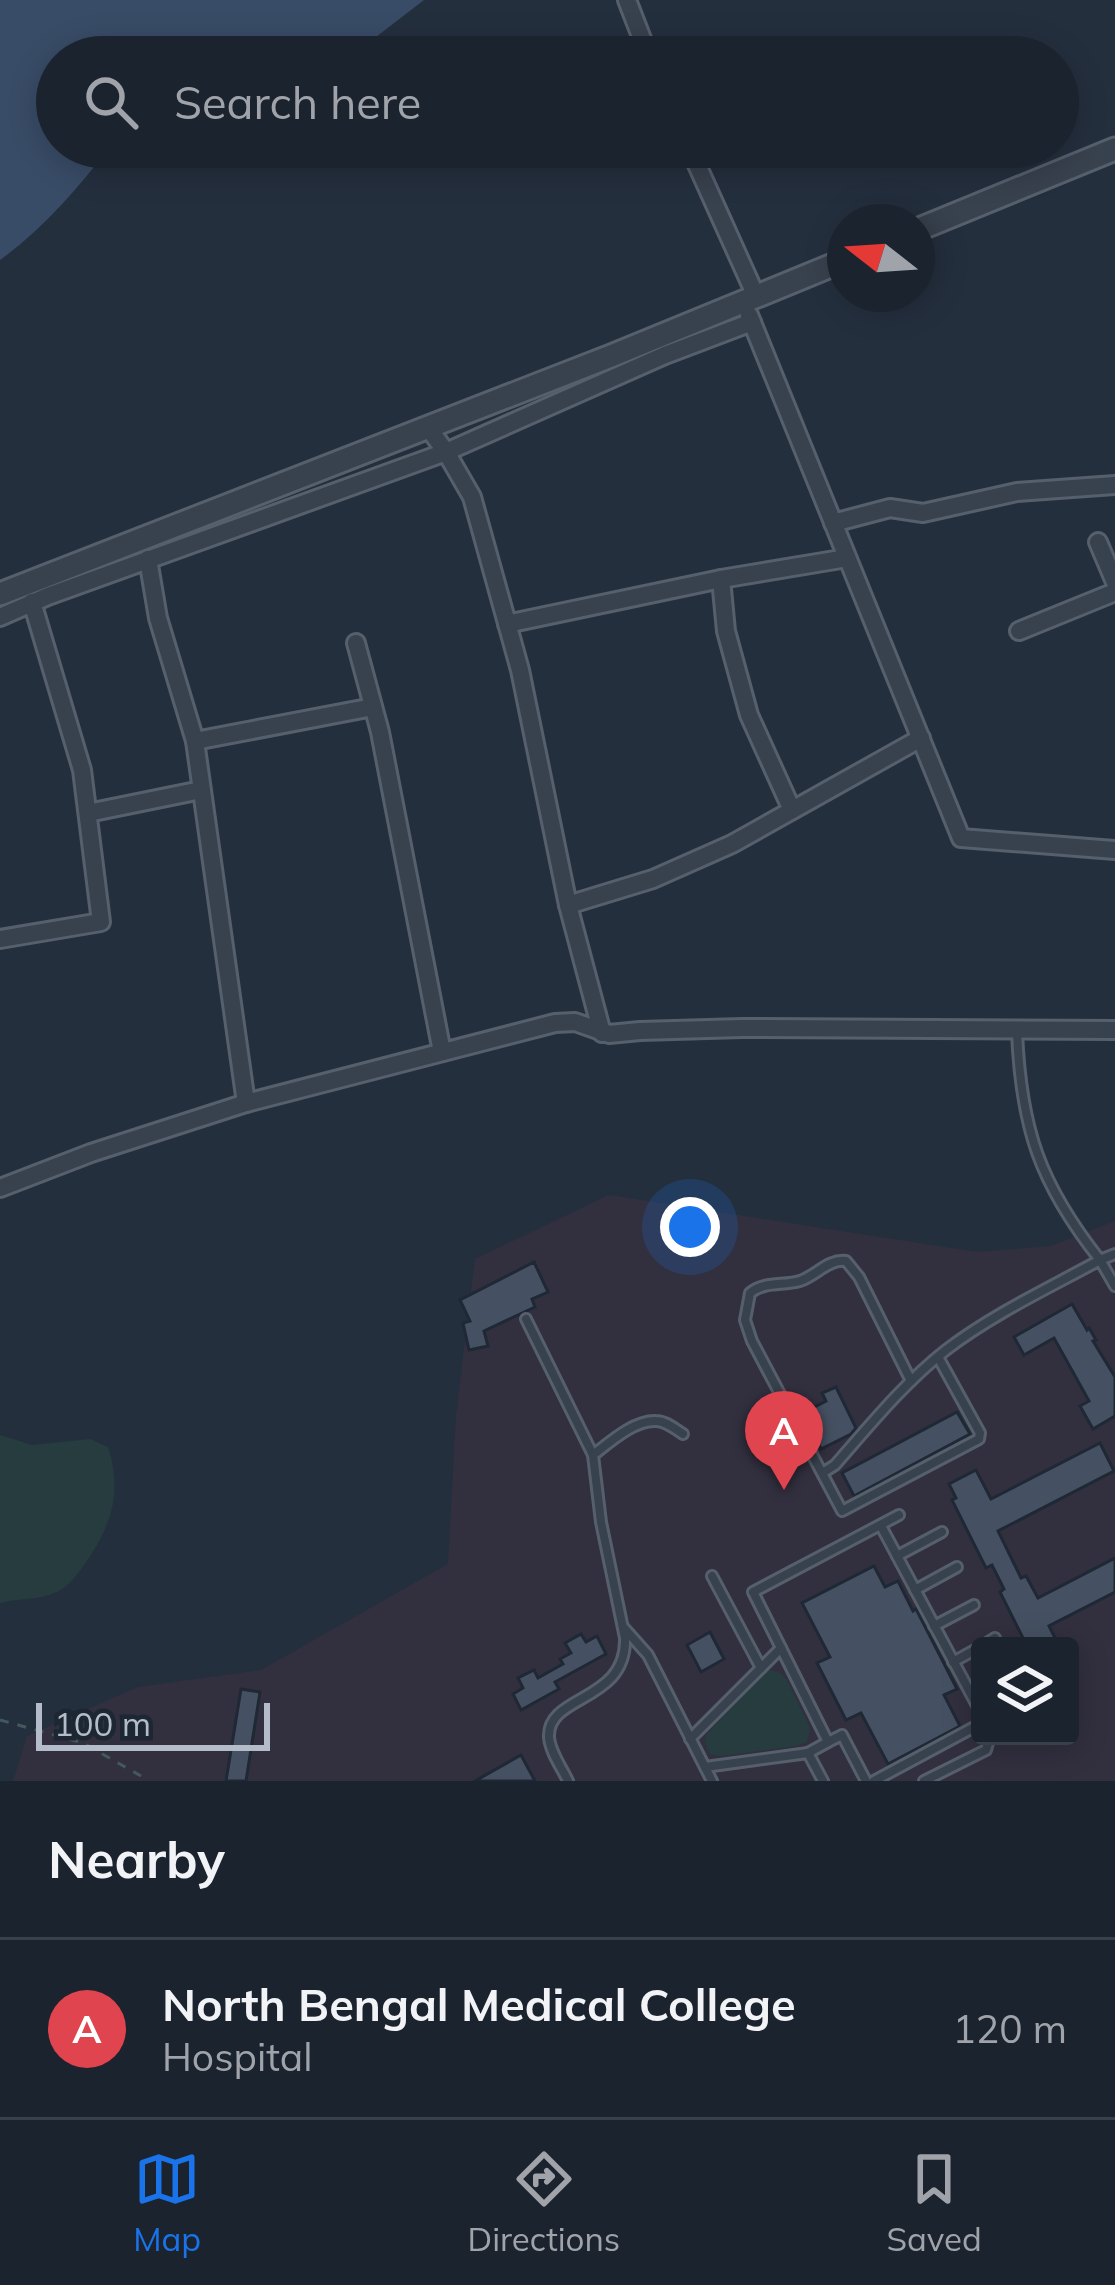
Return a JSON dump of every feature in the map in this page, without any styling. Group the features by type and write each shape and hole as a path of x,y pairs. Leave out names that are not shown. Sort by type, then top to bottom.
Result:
{"street":[{"path":"626,0 641,36"},
{"path":"1079,163 1115,148"},
{"path":"697,168 833,523 961,838 1115,850"},
{"path":"935,223 1067,168"},
{"path":"0,617 446,452 665,356 827,269"},
{"path":"0,594 427,426 750,307"},
{"path":"427,426 472,497 520,670 568,905 602,1033"},
{"path":"833,523 890,508 923,513 1017,492 1115,485"},
{"path":"1098,542 1115,582"},
{"path":"507,624 847,558"},
{"path":"148,559 158,618 195,741 246,1102"},
{"path":"721,579 726,631 749,715 792,810"},
{"path":"1019,631 1115,592"},
{"path":"0,939 100,922 82,770 32,602"},
{"path":"356,644 373,707 442,1052"},
{"path":"195,741 373,707"},
{"path":"568,905 653,879 732,844 921,738"},
{"path":"88,813 201,790"},
{"path":"0,1188 246,1102 562,1022 602,1033 742,1028 1115,1030"}],"lane":[{"path":"1017,1031 1022,1100 1042,1170 1115,1286"},
{"path":"824,1473 938,1357 980,1327 1115,1254"},
{"path":"911,1382 859,1277 846,1261 834,1260 801,1280 761,1285 750,1293 745,1320 752,1341 842,1511 978,1441 980,1433 938,1357"},
{"path":"526,1319 593,1455 601,1522 624,1628 625,1656 617,1673 551,1724 551,1747 568,1781"},
{"path":"593,1455 645,1423 658,1421 683,1434"},
{"path":"828,1742 753,1592 899,1515"},
{"path":"880,1526 971,1687"},
{"path":"897,1556 942,1532"},
{"path":"915,1590 957,1567"},
{"path":"712,1576 761,1668"},
{"path":"934,1626 974,1604"},
{"path":"624,1628 648,1655 712,1781"},
{"path":"690,1739 781,1648"},
{"path":"953,1662 971,1652"},
{"path":"705,1767 808,1753 842,1735 870,1781 971,1729"},
{"path":"924,1781 986,1750 987,1745"},
{"path":"808,1753 823,1781"}],"path":[{"path":"0,1720 83,1743 141,1776"}],"shaded area":[{"path":"609,1195 977,1252 1051,1246 1115,1221 1115,1781 13,1781 27,1736 138,1687 261,1670 448,1564 456,1416 475,1259"}],"green space":[{"path":"0,1435 32,1445 90,1439 108,1447 114,1495 107,1523 72,1580 50,1595 0,1603"},
{"path":"770,1670 787,1680 810,1728 807,1742 710,1754 706,1735"}],"water":[{"path":"0,0 424,0 377,36 36,36 36,168 92,168 59,208 0,260"}],"building":[{"path":"534,1262 548,1292 532,1299 535,1307 484,1331 488,1346 469,1350 463,1323 470,1321 460,1300"},
{"path":"1072,1304 1115,1377 1115,1416 1093,1429 1080,1406 1089,1401 1054,1338 1024,1355 1014,1337"},
{"path":"836,1387 856,1428 821,1449 803,1413 826,1401 822,1393"},
{"path":"957,1412 970,1434 854,1496 842,1473"},
{"path":"1100,1443 1114,1471 998,1531 1021,1578 1026,1576 1038,1598 1115,1558 1115,1592 1049,1626 1054,1637 1022,1637 992,1565 986,1568 952,1500 956,1498 949,1484 976,1470 991,1499"},
{"path":"874,1566 885,1587 898,1581 913,1611 916,1609 957,1689 944,1695 960,1726 888,1764 861,1713 846,1720 817,1663 830,1657 802,1603"},
{"path":"710,1632 724,1659 701,1672 687,1645"},
{"path":"581,1634 586,1642 597,1636 606,1654 555,1682 559,1689 521,1710 513,1694 523,1688 518,1678 534,1670 538,1678 563,1664 560,1659 571,1653 565,1643"},
{"path":"241,1689 260,1692 246,1781 226,1781"},
{"path":"521,1755 535,1781 475,1781"}],"place":[{"name":"North Bengal Medical College","path":"784,1490"}]}
